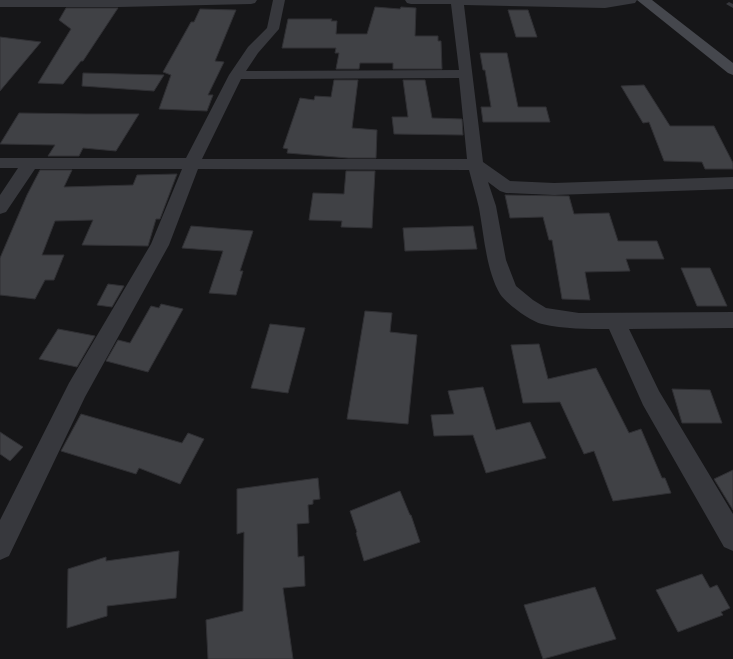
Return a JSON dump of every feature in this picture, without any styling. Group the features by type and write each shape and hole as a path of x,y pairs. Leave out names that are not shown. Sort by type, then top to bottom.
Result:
{"street":[{"path":"0,3 119,3 251,0"},
{"path":"0,547 77,390 160,245 192,163 236,75 253,50 273,29 279,0"},
{"path":"411,0 605,4 632,0"},
{"path":"457,0 475,164 487,206 497,260 508,290 526,306 542,316 579,321 733,320"},
{"path":"644,0 733,70"},
{"path":"236,75 466,74"},
{"path":"0,208 31,162"},
{"path":"0,163 475,164 506,187 554,189 733,183"},
{"path":"615,321 651,398 733,538"}],"building":[{"path":"375,7 400,9 401,7 416,8 415,36 438,36 438,41 441,41 442,69 393,69 393,63 360,63 359,69 336,69 339,53 335,53 336,48 282,48 288,19 332,19 331,21 337,21 336,34 367,34"},
{"path":"66,8 118,8 83,61 81,61 63,84 38,83 71,29 59,20"},
{"path":"200,9 236,10 215,61 224,62 208,95 213,95 207,111 159,109 171,75 163,72 191,22 194,22"},
{"path":"508,10 528,10 537,37 516,37"},
{"path":"0,37 41,42 0,91"},
{"path":"480,53 507,53 518,107 546,107 550,122 483,122 481,107 491,107 485,70 483,70"},
{"path":"83,73 164,75 154,91 82,86"},
{"path":"334,80 358,80 352,128 377,130 376,158 348,158 287,153 288,149 283,148 300,98 314,100 315,96 331,97"},
{"path":"403,80 425,80 432,118 462,119 463,135 394,134 392,117 408,117"},
{"path":"644,85 670,126 714,126 733,163 733,169 705,169 702,162 664,161 649,122 643,123 621,86"},
{"path":"19,113 139,114 116,151 83,148 79,156 48,156 55,145 0,144"},
{"path":"40,170 72,170 64,187 133,185 137,175 177,174 160,219 156,219 148,246 82,245 93,220 55,221 42,255 64,255 54,280 45,280 35,299 0,295 0,258 27,195"},
{"path":"346,171 375,171 372,228 341,227 342,221 309,220 313,193 344,194"},
{"path":"505,195 569,196 574,214 609,213 618,241 657,241 664,259 626,259 630,271 585,272 590,300 562,299 552,240 549,240 543,217 510,218"},
{"path":"191,226 253,231 240,271 243,271 236,295 209,293 223,251 182,248"},
{"path":"473,226 477,249 405,251 403,228"},
{"path":"681,268 710,268 727,306 697,306"},
{"path":"108,284 124,286 112,307 97,305"},
{"path":"161,304 183,309 148,372 106,361 118,340 130,343 151,306 159,308"},
{"path":"365,311 392,313 390,332 417,335 408,424 347,419"},
{"path":"270,324 305,328 288,393 251,388"},
{"path":"58,329 95,336 77,367 39,359"},
{"path":"539,344 548,379 596,368 629,433 641,429 662,478 665,478 671,493 613,501 594,451 584,454 560,402 523,403 511,345"},
{"path":"483,387 496,430 530,422 546,458 486,473 473,435 434,436 431,415 454,414 448,391"},
{"path":"672,389 710,390 722,423 682,423"},
{"path":"81,414 182,443 188,433 204,439 180,484 139,468 136,474 61,451"},
{"path":"0,432 23,447 10,461 0,454"},
{"path":"733,470 733,510 714,479"},
{"path":"318,478 320,499 313,500 313,504 308,505 309,523 297,524 298,557 304,556 305,586 283,588 293,659 208,659 206,620 243,611 244,532 237,534 237,489"},
{"path":"400,491 411,515 420,542 364,561 350,511"},
{"path":"179,551 176,598 107,606 107,616 67,628 68,569 106,557 106,561"},
{"path":"702,574 710,588 717,585 730,608 721,612 723,615 678,632 656,590"},
{"path":"595,587 616,639 543,659 524,605"}]}
